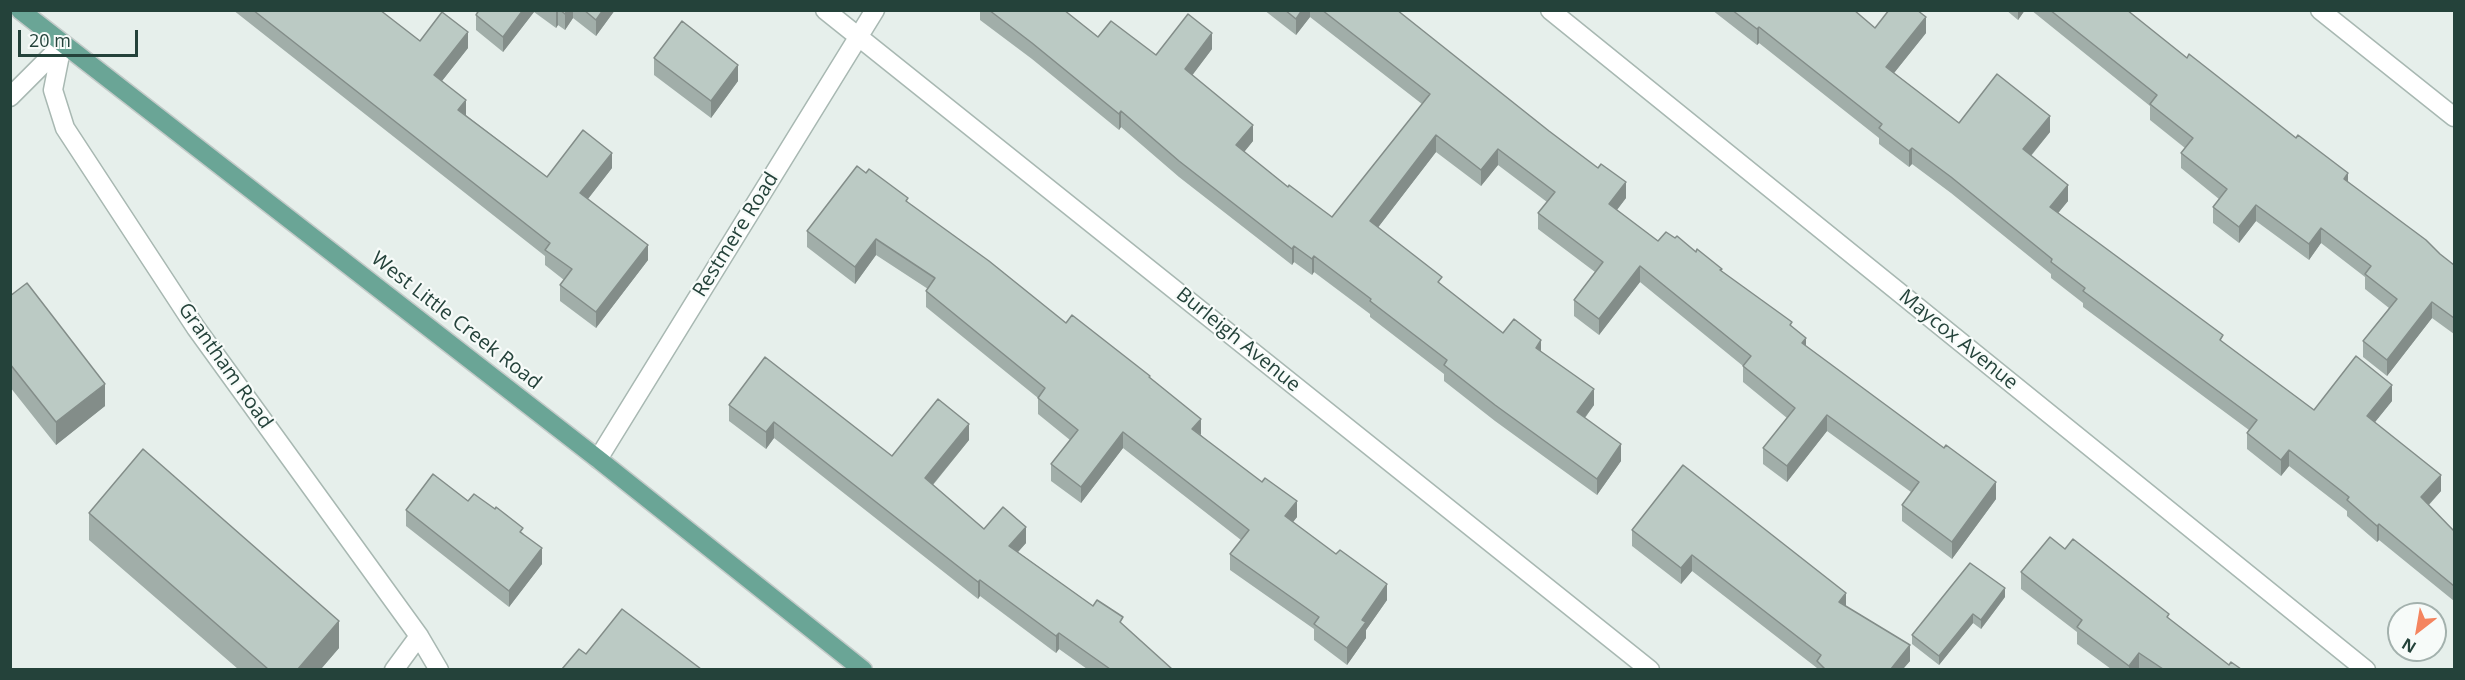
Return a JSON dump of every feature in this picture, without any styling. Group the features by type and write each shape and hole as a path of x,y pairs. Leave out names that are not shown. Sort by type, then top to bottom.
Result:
{"main road":[{"name":"West Little Creek Road","path":"20,10 62,45 598,459 863,669"}],"street":[{"name":"Burleigh Avenue","path":"825,10 1650,669"},
{"name":"Restmere Road","path":"598,459 874,10"},
{"name":"Maycox Avenue","path":"1550,10 2366,669"},
{"path":"2320,10 2454,117"},
{"path":"10,97 62,45"},
{"name":"Grantham Road","path":"62,45 53,90 65,128 196,328 419,636 439,669"},
{"path":"394,669 419,636"}],"building":[{"path":"253,10 380,10 420,41 442,12 468,32 434,75 466,100 458,110 547,177 583,130 612,153 580,193 648,245 596,312 560,285 572,269 545,250 550,243"},
{"path":"479,10 523,10 503,37 476,15"},
{"path":"584,10 603,10 596,20"},
{"path":"989,10 1064,10 1098,37 1111,21 1156,55 1188,14 1212,33 1185,69 1253,125 1236,145 1288,187 1289,185 1332,217 1430,94 1322,10 1397,10 1598,168 1601,164 1626,182 1609,204 1658,241 1666,232 1675,238 1677,236 1696,252 1697,249 1722,269 1720,270 1792,322 1790,325 1806,338 1802,343 1944,448 1946,445 1996,482 1952,542 1902,505 1919,482 1827,415 1787,466 1763,448 1795,408 1743,366 1751,356 1640,266 1599,319 1574,300 1603,262 1538,213 1555,192 1498,149 1481,170 1436,135 1370,221 1442,277 1438,282 1503,333 1514,319 1541,340 1536,348 1594,389 1577,412 1621,444 1597,479 1444,365 1447,360 1370,301 1371,299 1314,256 1312,259 1294,246 1292,249 1179,161 1121,111 1119,114"},
{"path":"1285,10 1302,10 1296,19"},
{"path":"1732,10 1854,10 1875,28 1889,10 1917,10 1926,17 1886,67 1959,123 1997,74 2050,116 2023,149 2068,185 2050,207 2223,335 2220,340 2314,410 2356,356 2392,385 2367,416 2441,475 2421,497 2454,531 2454,586 2379,524 2377,526 2347,500 2349,497 2289,450 2281,460 2247,433 2257,420 2083,291 2085,288 2051,262 2052,259 1951,177 1912,148 1909,151 1879,128 1882,124 1759,27 1757,29"},
{"path":"2050,10 2127,10 2187,58 2189,54 2296,138 2298,135 2348,173 2344,179 2426,240 2454,265 2454,318 2432,302 2387,360 2363,341 2397,299 2365,274 2371,266 2321,228 2309,244 2256,205 2239,227 2213,207 2227,189 2181,153 2193,138 2150,104 2157,95"},
{"path":"682,21 738,65 711,101 654,58"},
{"path":"857,166 866,173 869,169 908,198 906,201 989,261 1066,323 1072,315 1150,376 1201,419 1192,429 1262,482 1265,478 1297,501 1285,516 1336,554 1340,550 1387,584 1362,620 1366,622 1347,648 1314,624 1319,617 1230,554 1249,530 1123,432 1081,487 1051,464 1078,430 1038,398 1045,388 926,291 935,278 876,239 855,267 807,231"},
{"path":"27,283 105,384 56,422 10,364 10,296"},
{"path":"765,357 892,456 938,399 969,424 925,478 984,529 1003,507 1026,527 1009,546 1093,606 1097,600 1123,617 1120,622 1172,669 1110,669 1059,633 1056,636 980,580 978,582 774,422 766,432 729,405"},
{"path":"143,449 339,621 298,669 268,669 89,513"},
{"path":"1683,465 1846,593 1839,602 1910,645 1891,669 1825,669 1817,661 1821,655 1692,555 1681,568 1632,530"},
{"path":"433,474 468,501 474,494 495,509 496,507 523,528 520,532 542,548 509,591 406,510"},
{"path":"2050,537 2065,549 2073,539 2169,614 2167,617 2229,665 2231,662 2241,669 2163,669 2139,653 2129,666 2077,627 2082,620 2021,572"},
{"path":"1970,563 2005,588 1981,620 1973,614 1939,656 1912,635"},
{"path":"622,609 701,669 562,669 579,649 586,654"}]}
